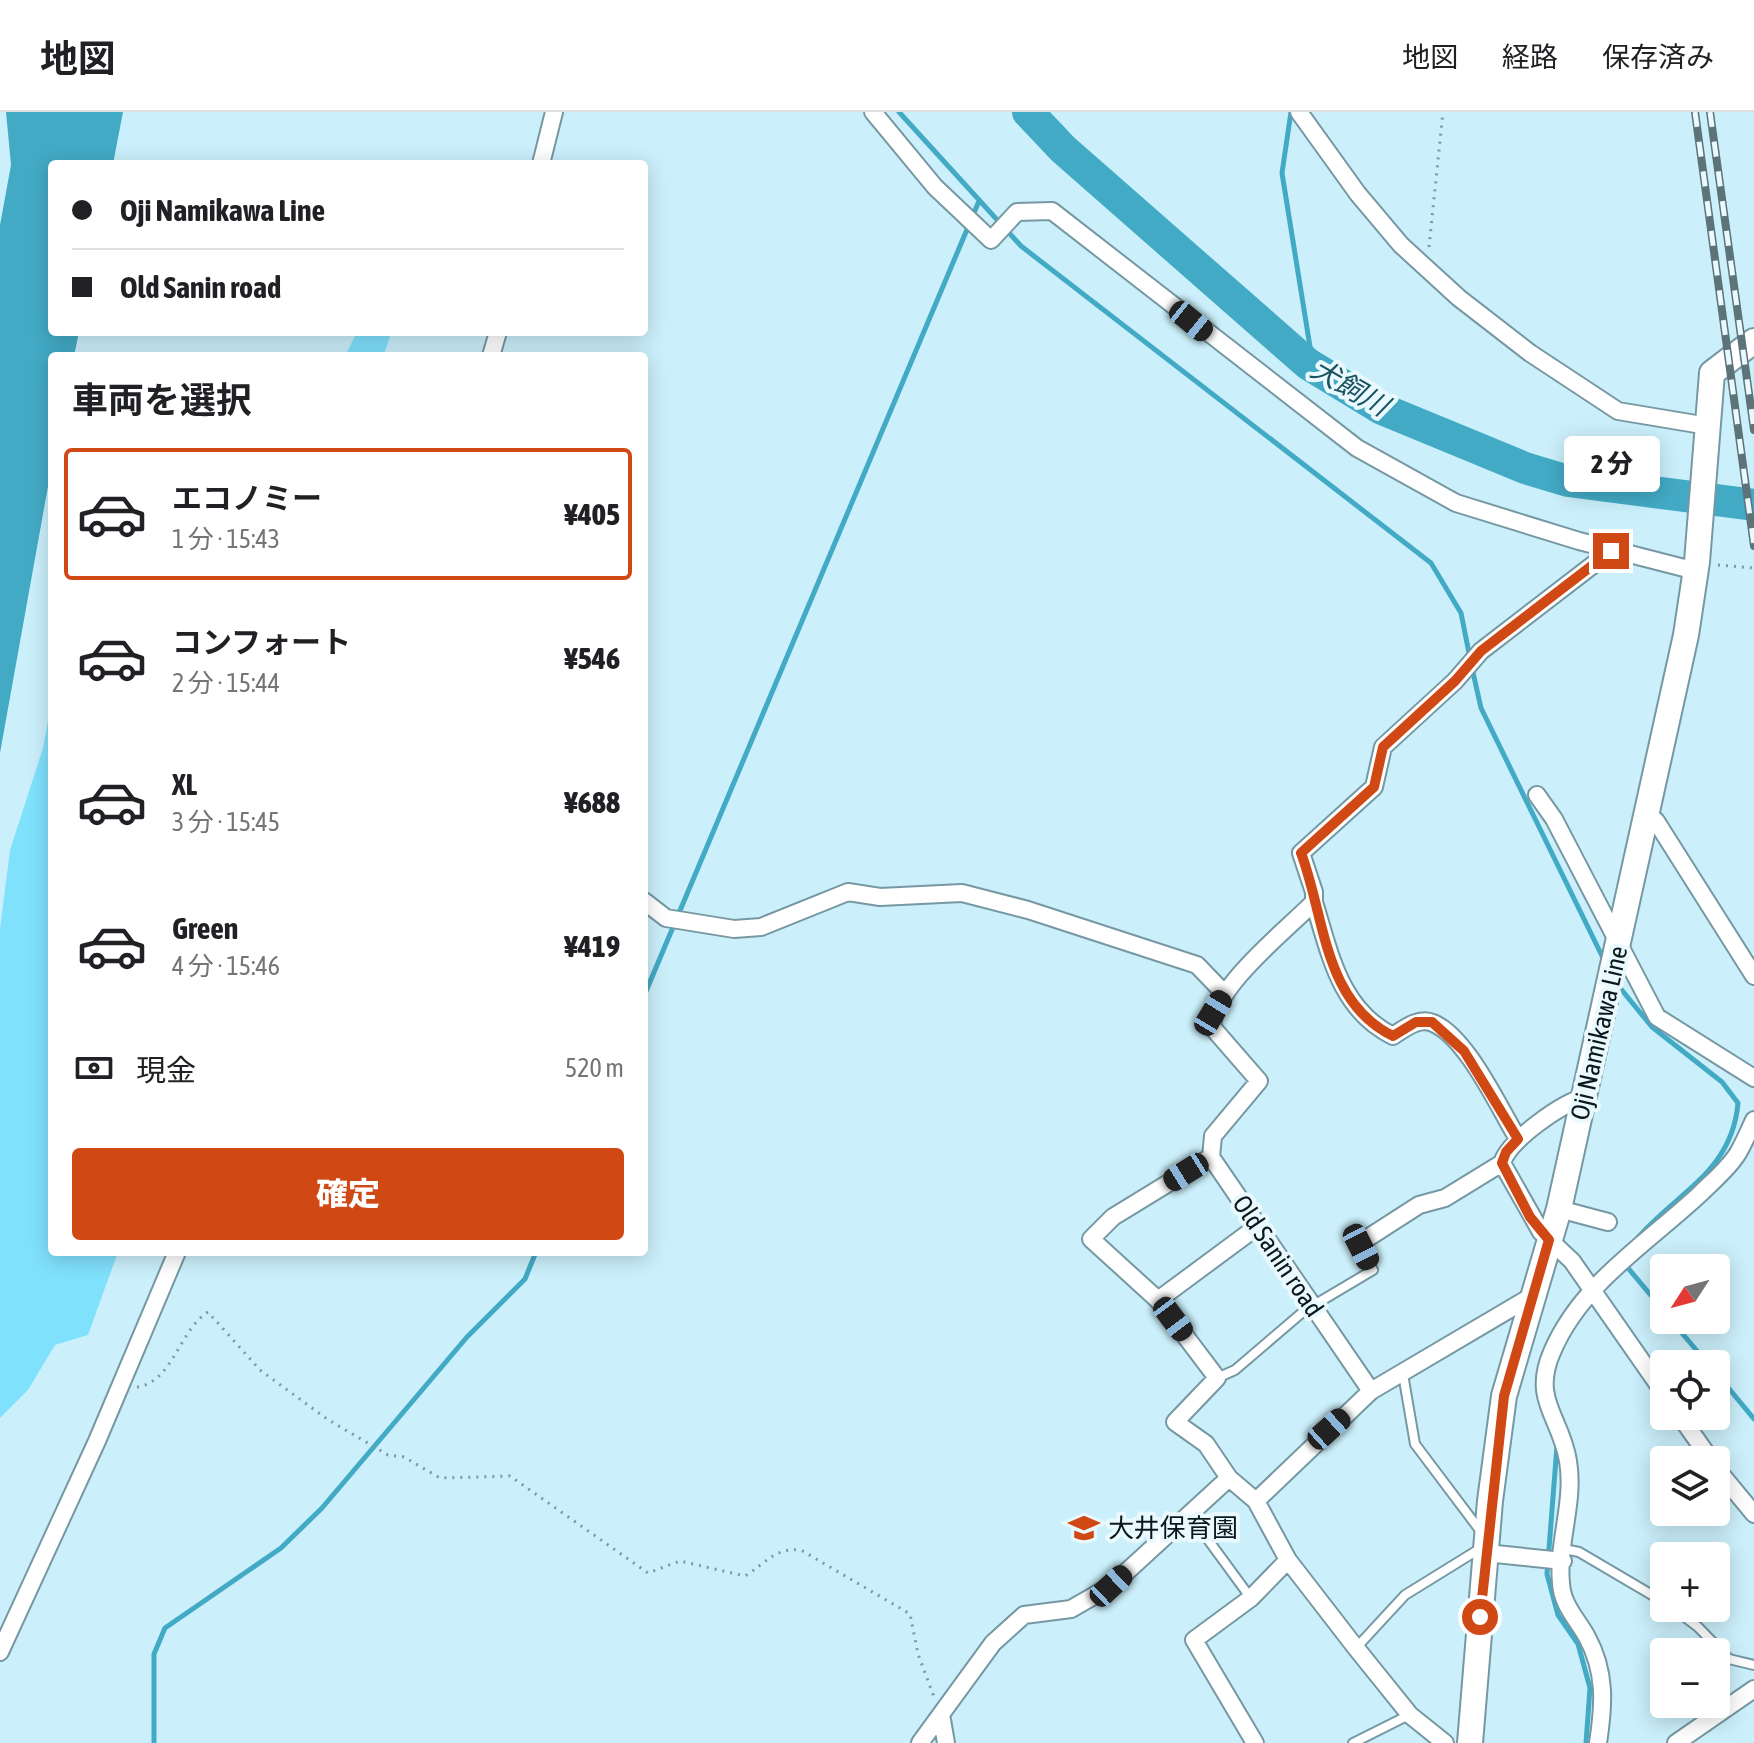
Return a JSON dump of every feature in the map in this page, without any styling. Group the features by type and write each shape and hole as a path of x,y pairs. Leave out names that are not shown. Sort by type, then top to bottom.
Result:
{"main road":[{"name":"Oji Namikawa Line","path":"1470,1743 1486,1547 1504,1396 1559,1209 1647,814 1696,567 1712,373 1754,341"}],"street":[{"path":"542,160 554,112"},
{"path":"873,112 935,187 991,240 1017,212 1052,211 1357,448 1456,503 1611,551 1696,567"},
{"path":"1299,112 1358,194 1401,245 1459,298 1530,353 1618,411 1707,433"},
{"path":"1518,1139 1464,1051 1447,1033 1432,1022 1416,1022 1393,1036 1376,1028 1354,1006 1340,985 1301,853 1374,787 1383,747 1455,681 1481,651 1611,551"},
{"path":"1537,795 1554,819 1657,1017 1754,1078"},
{"path":"1647,814 1656,821 1754,976"},
{"path":"648,904 666,918 734,929 761,927 848,892 880,897 962,893 1028,910 1197,965 1224,993"},
{"path":"1314,902 1224,993 1213,1013 1212,1027 1259,1081 1213,1136 1211,1157 1113,1217 1091,1239 1158,1300 1217,1378 1175,1422 1206,1444 1229,1478 1256,1501 1288,1560 1356,1648 1410,1715 1445,1743"},
{"path":"1363,1241 1419,1205 1445,1198 1502,1163 1506,1152 1518,1139 1573,1100 1585,1097"},
{"path":"1598,1743 1603,1685 1597,1657 1566,1605 1560,1582 1568,1462 1543,1398 1543,1378 1552,1351 1575,1311 1723,1171 1738,1154 1754,1120"},
{"name":"Old Sanin road","path":"1211,1157 1371,1391"},
{"path":"1502,1163 1530,1217 1572,1261 1650,1373"},
{"path":"1559,1209 1608,1222"},
{"path":"1158,1300 1258,1226"},
{"path":"0,1652 175,1256"},
{"path":"1256,1501 1371,1391 1532,1296"},
{"path":"920,1743 993,1643 1024,1615 1071,1609 1111,1586 1229,1478"},
{"path":"1730,1485 1754,1514"},
{"path":"1486,1547 1563,1555"},
{"path":"1255,1743 1194,1640 1251,1598 1288,1560"},
{"path":"1676,1743 1754,1689"},
{"path":"941,1714 946,1743"}],"lane":[{"path":"1217,1378 1235,1370 1304,1311 1373,1270 1361,1247 1363,1241"},
{"path":"1356,1648 1405,1595 1478,1548 1486,1547 1415,1444 1403,1374"},
{"path":"1189,1514 1251,1598"},
{"path":"1563,1555 1579,1552 1650,1594"},
{"path":"1691,1622 1729,1659 1754,1665"},
{"path":"1353,1743 1410,1715"}],"path":[{"path":"1429,250 1443,112"},
{"path":"1696,567 1754,568"},
{"path":"121,1384 139,1387 153,1380 208,1312 260,1370 327,1419 388,1455 404,1457 440,1478 510,1476 648,1573 680,1561 745,1576 773,1554 787,1549 801,1550 910,1614 918,1654 941,1714"}],"shaded area":[{"path":"6,112 123,112 114,160 48,160 48,336 78,336 75,352 48,352 48,486 0,753 0,225 11,165"},
{"path":"355,336 390,336 384,352 347,352"},
{"path":"48,721 48,1256 117,1256 88,1335 55,1345 28,1390 0,1418 0,929 10,850 43,748"}],"waterway":[{"path":"899,112 1021,246 1431,563 1461,613 1470,658"},
{"name":"犬飼川","path":"1028,112 1063,149 1308,364 1382,409 1525,468 1568,481 1754,505"},
{"path":"1291,112 1282,173 1311,353 1308,364"},
{"path":"648,987 979,201"},
{"path":"1472,668 1481,708 1604,960"},
{"path":"1616,983 1652,1027 1722,1082 1738,1103 1725,1147 1713,1165 1635,1241"},
{"path":"154,1743 154,1654 165,1628 281,1548 322,1508 467,1337 525,1279 534,1256"},
{"path":"1623,1262 1650,1294"},
{"path":"1683,1334 1696,1350"},
{"path":"1730,1390 1754,1419"},
{"path":"1557,1446 1547,1574 1558,1615 1578,1644 1590,1688 1586,1743"}],"railway":[{"path":"1695,112 1754,546"},
{"path":"1710,112 1754,430"}],"place":[{"name":"大井保育園","path":"1084,1528"}],"route":[{"path":"1480,1617 1494,1462 1504,1396 1549,1240 1530,1217 1502,1163 1506,1152 1518,1139 1464,1051 1432,1022 1416,1022 1393,1036 1376,1028 1354,1006 1340,985 1301,853 1374,787 1383,747 1455,681 1481,651 1611,551"}]}
